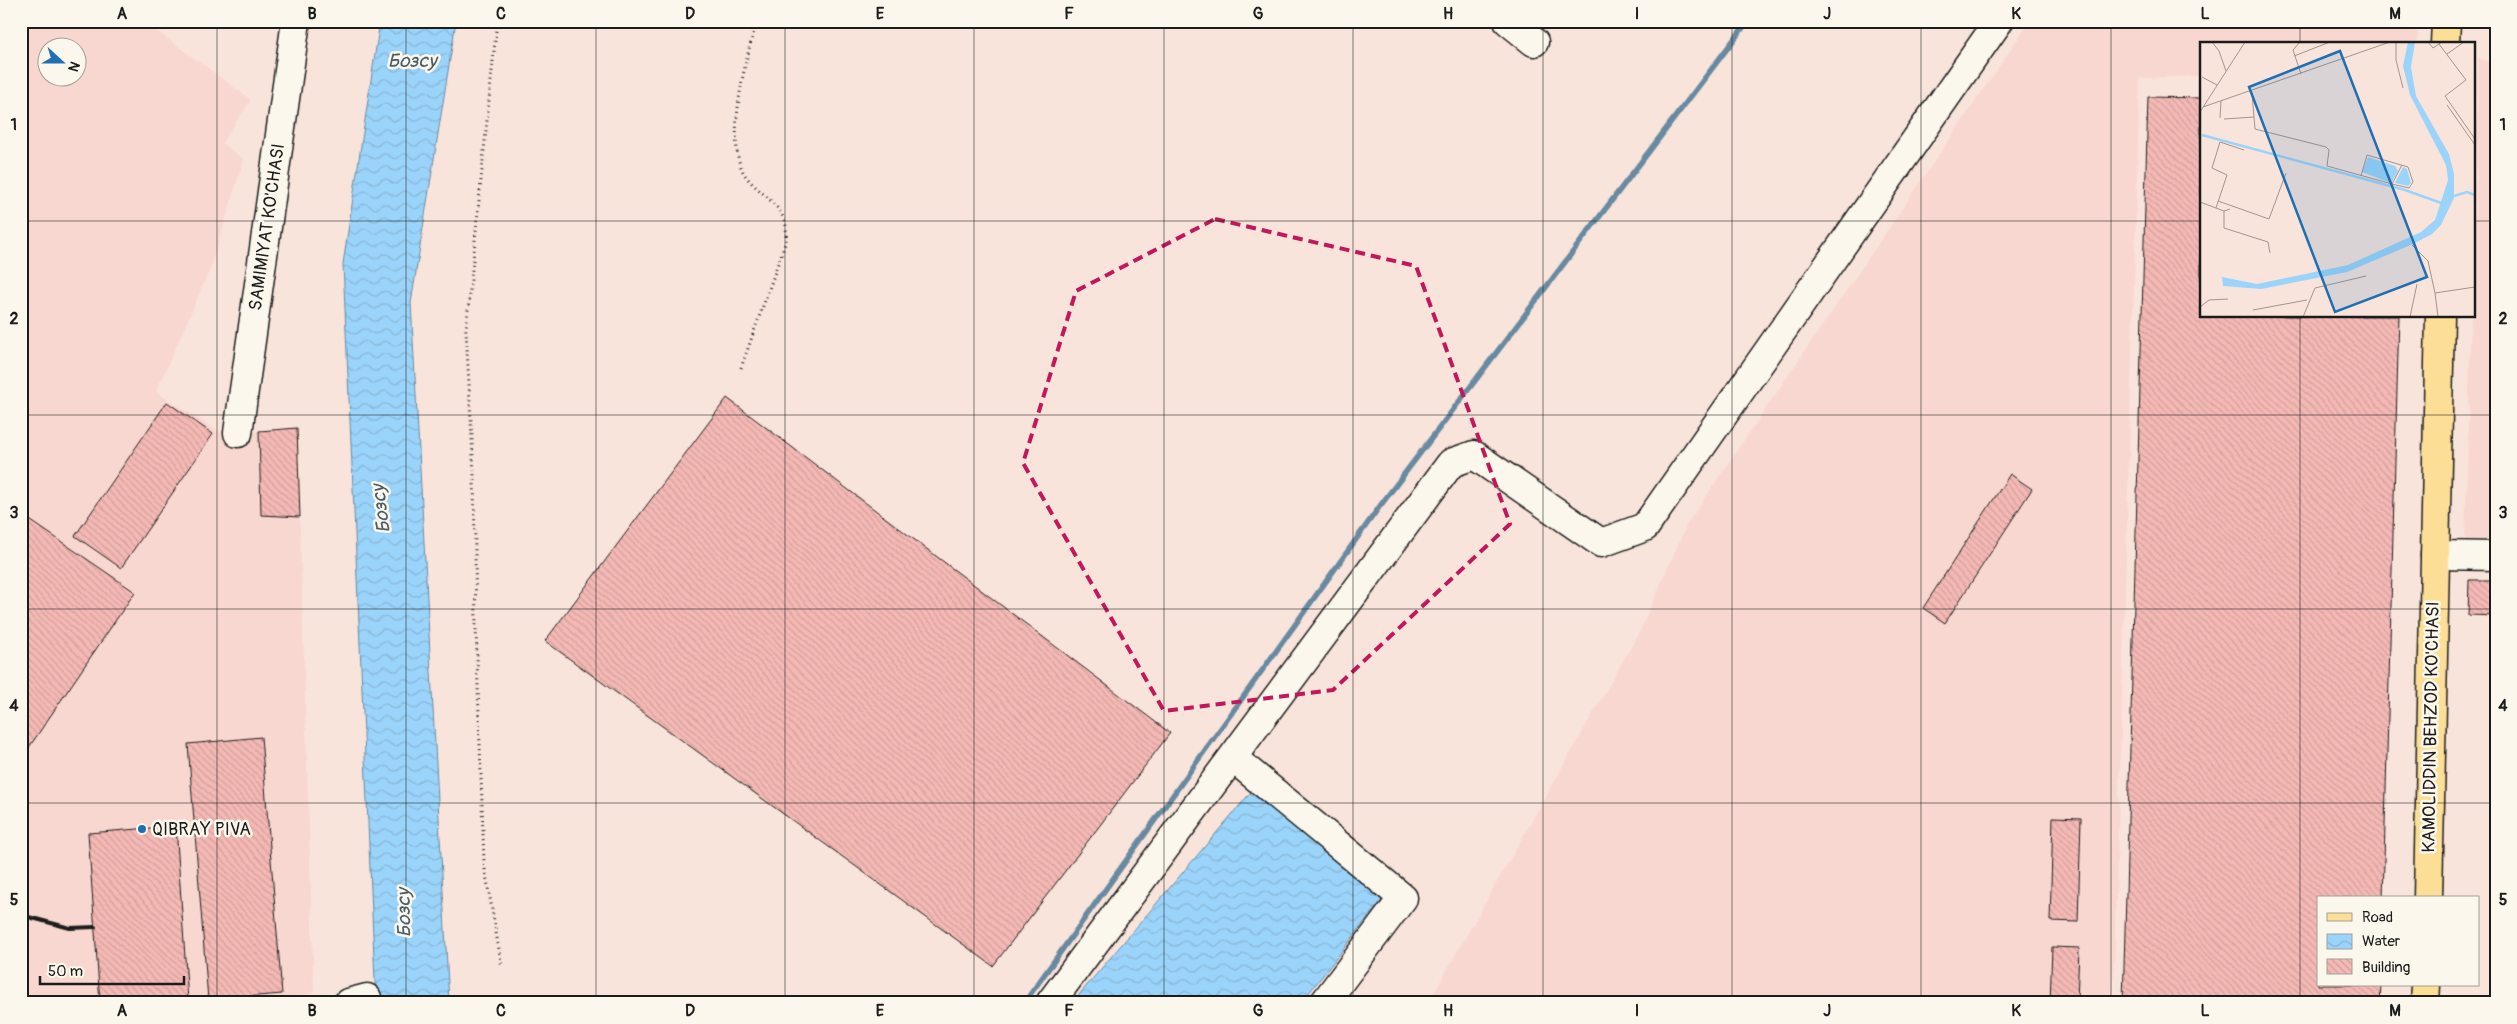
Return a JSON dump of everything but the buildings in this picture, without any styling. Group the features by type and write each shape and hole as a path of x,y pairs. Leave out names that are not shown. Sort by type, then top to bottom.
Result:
{"main road":[{"path":"2445,42 2446,21"},
{"name":"KAMOLIDDIN BEHZOD KO'CHASI","path":"2428,896 2440,318"},
{"path":"2426,986 2426,1003"}],"street":[{"name":"SAMIMIYAT KO'CHASI","path":"238,433 296,21"},
{"path":"1508,21 1534,42"},
{"path":"1050,1003 1452,463 1474,455 1601,543 1645,527 1999,21"},
{"path":"2435,555 2496,556"},
{"path":"1233,758 1403,898 1324,1003"}],"path":[{"path":"497,21 466,330 474,475 476,627 484,863 502,967"},
{"path":"741,368 786,241 785,222 773,203 745,175 737,152 736,116 757,21"}],"highlighted area":[{"path":"1215,219 1416,266 1510,524 1333,690 1164,711 1023,463 1076,291"}],"shaded area":[{"path":"21,21 144,21 251,100 222,143 244,159 211,267 156,392 223,434 297,428 314,993 264,1003 21,1003"},
{"path":"2030,21 2374,21 2418,32 2417,42 2200,42 2200,76 2140,78 2113,1003 1428,1003 1640,631 1687,524"},
{"path":"2478,57 2496,66 2496,542 2465,542 2471,318 2474,318"}],"water":[{"name":"Бозсу","path":"380,21 456,21 411,303 449,1003 376,1003 343,264"},
{"path":"1257,785 1385,896 1301,1003 1072,1003"}],"waterway":[{"path":"1024,1003 1380,506 1748,21"}],"railway":[{"path":"21,915 70,928 95,927"}],"place":[{"name":"QIBRAY PIVA","path":"142,829"}]}
